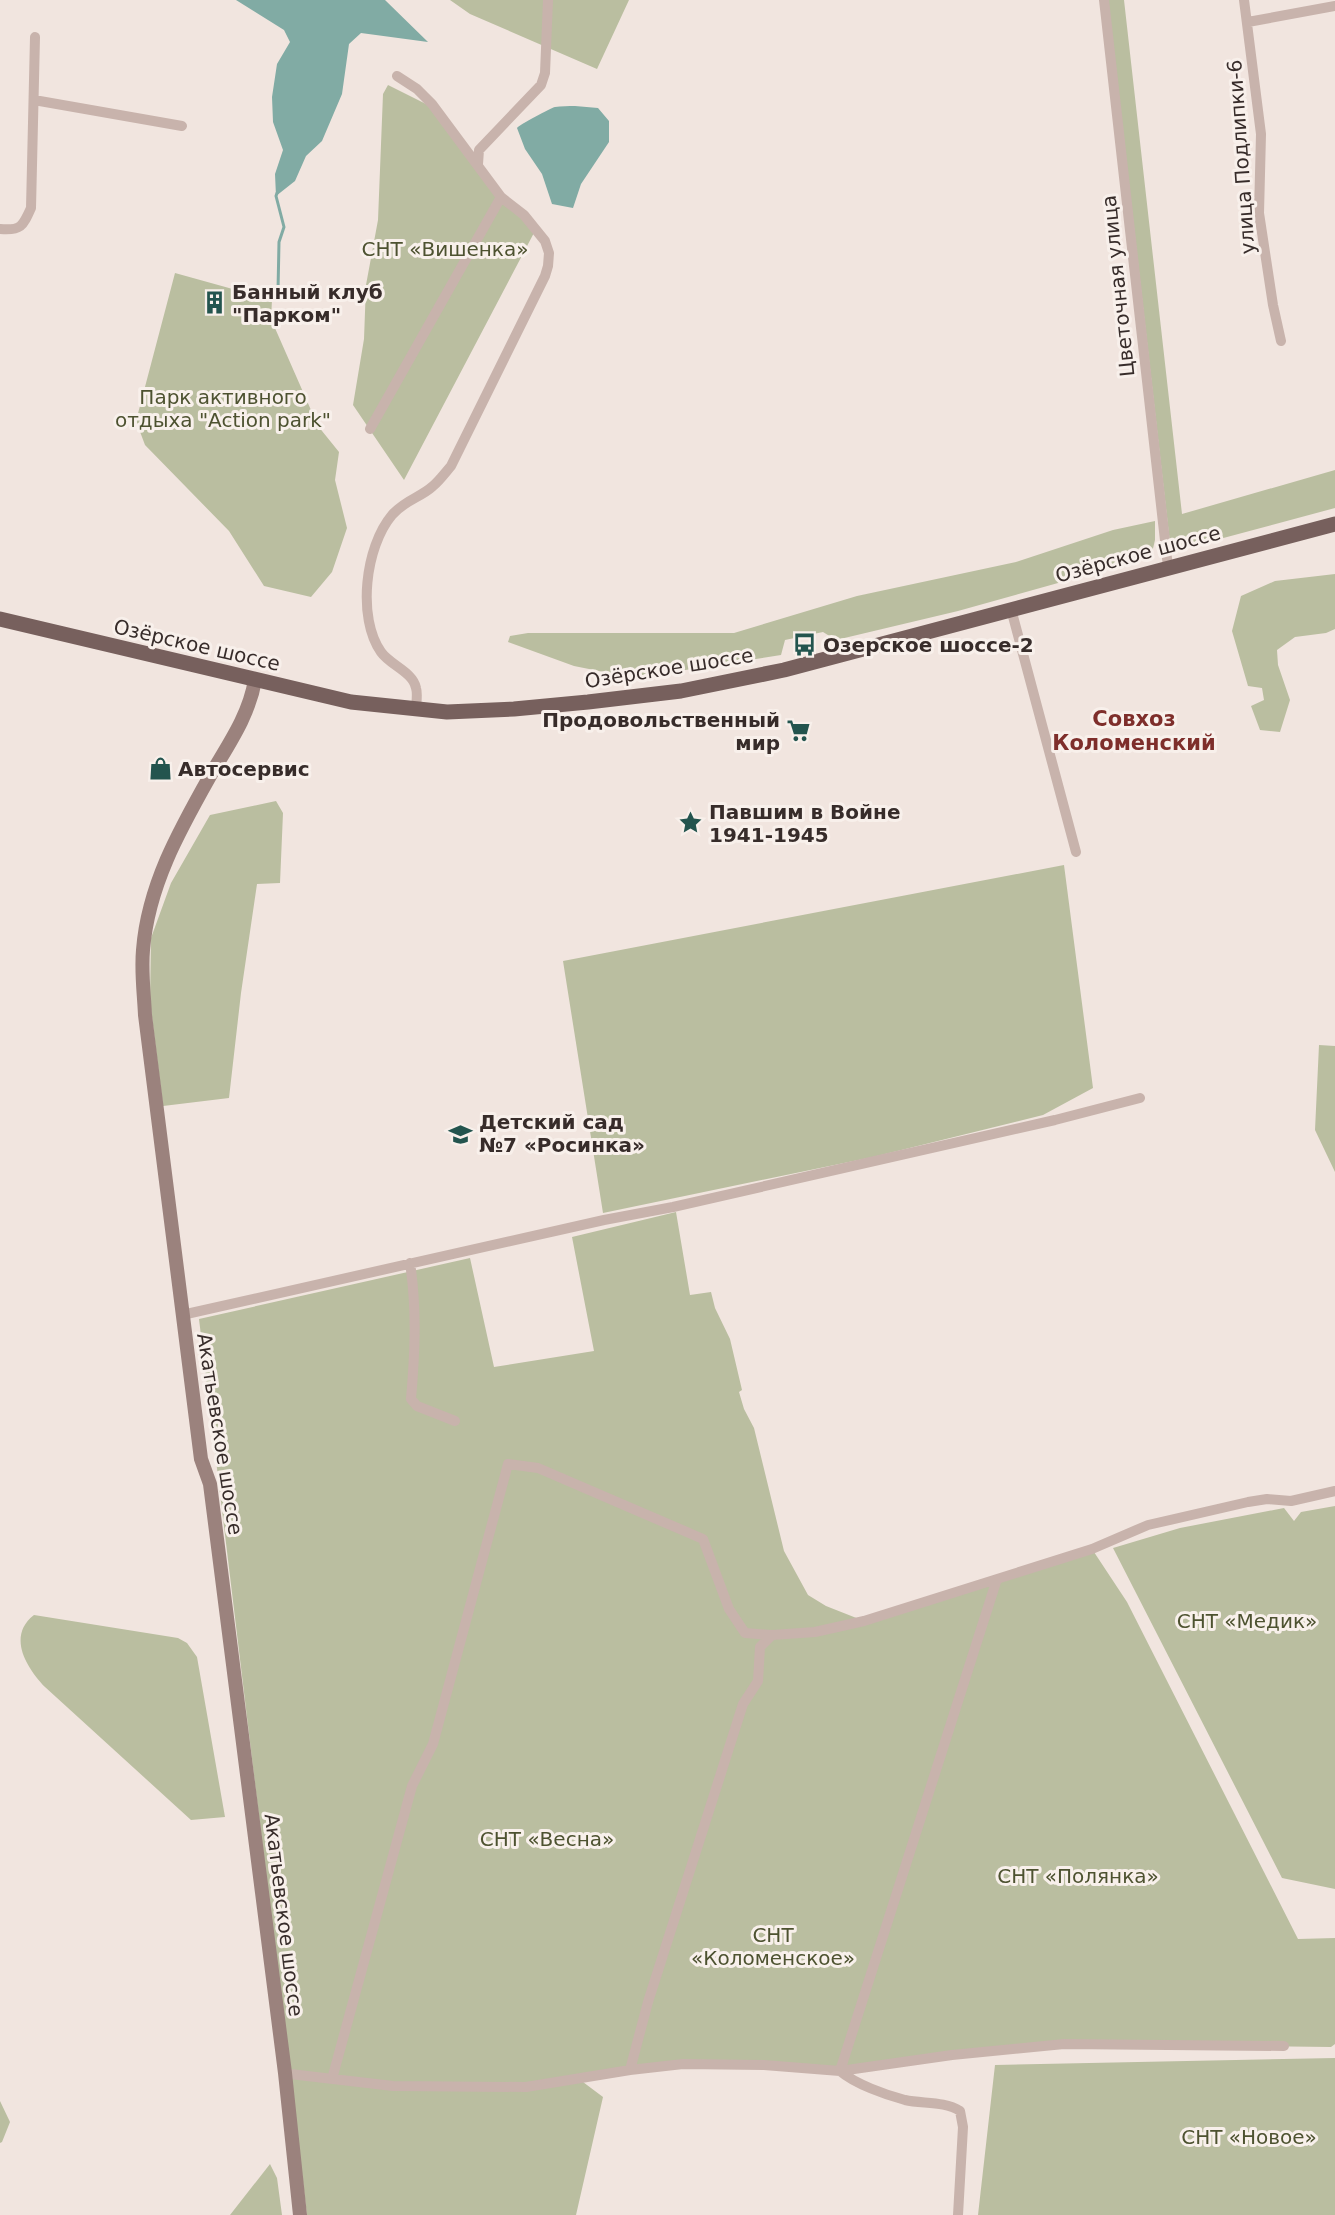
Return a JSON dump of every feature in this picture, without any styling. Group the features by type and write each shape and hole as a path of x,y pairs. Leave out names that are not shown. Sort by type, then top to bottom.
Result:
{"main road":[{"name":"Озёрское шоссе","path":"0,619 351,702 447,712 588,702 726,683 842,656 1335,524"},
{"name":"Акатьевское шоссе","path":"255,680 248,709 187,817 162,871 152,900 143,950 145,1015 182,1315 201,1459 211,1494 285,2073 300,2215"}],"street":[{"path":"478,164 479,150 541,85 545,73 548,0"},
{"name":"Цветочная улица","path":"1104,0 1168,567"},
{"name":"улица Подлипки-6","path":"1244,0 1261,134 1259,213 1281,341"},
{"path":"1248,22 1335,6"},
{"path":"0,229 13,230 22,225 31,208 35,37"},
{"path":"397,76 417,89 432,104 501,197 524,215 545,241 549,253 545,276 451,466 432,488 408,500 392,515 372,550 367,617 374,640 383,655 409,676 417,687 416,710"},
{"path":"34,100 182,126"},
{"path":"370,429 501,197"},
{"path":"1011,609 1076,852"},
{"path":"182,1315 604,1220 673,1207 1055,1120 1140,1098"},
{"path":"410,1263 414,1286 416,1344 411,1399 417,1406 455,1421"},
{"path":"332,2079 411,1786 433,1744 508,1464 538,1468 703,1539 729,1609 745,1633 772,1635 815,1632 864,1622 1092,1549 1168,1520 1267,1499 1292,1501 1335,1491"},
{"path":"840,2071 997,1579"},
{"path":"630,2070 648,2002 743,1704 758,1680 760,1647 772,1635"},
{"path":"290,2074 393,2086 526,2087 683,2064 764,2065 840,2071 952,2055 1064,2044 1284,2046"},
{"path":"840,2071 850,2079 905,2100 951,2106 960,2111 963,2127 958,2215"}],"green space":[{"path":"450,0 629,0 597,69 470,14"},
{"path":"1108,0 1124,0 1182,514 1335,470 1335,508 1171,552"},
{"name":"СНТ «Вишенка»","path":"388,85 428,105 466,157 536,229 404,480 353,405 364,339 366,285 378,220 383,94"},
{"name":"Парк активного отдыха \"Action park\"","path":"175,273 272,300 271,319 318,426 339,452 335,480 347,528 332,572 311,597 264,586 229,531 145,445 136,421"},
{"path":"1155,521 1155,540 1151,557 958,611 836,640 823,632 785,640 781,655 634,678 574,666 508,642 510,636 528,633 734,633 857,596 1016,562 1113,530"},
{"path":"1335,574 1335,629 1326,633 1295,637 1277,650 1278,665 1290,700 1280,732 1260,730 1251,706 1264,700 1262,688 1248,686 1232,631 1241,596 1275,581"},
{"path":"276,801 283,813 280,883 257,884 229,1098 163,1106 150,1001 151,938 171,883 210,815"},
{"path":"1064,865 1093,1088 1043,1115 873,1157 603,1213 563,961"},
{"path":"1319,1045 1335,1046 1335,1172 1315,1130"},
{"path":"676,1212 690,1295 711,1292 715,1308 730,1339 742,1390 739,1392 744,1409 754,1428 784,1551 808,1595 826,1606 864,1621 1092,1549 1127,1602 1298,1939 1335,1938 1335,2044 1331,2047 1064,2044 840,2071 683,2064 579,2079 603,2097 576,2215 307,2215 199,1319 470,1258 494,1367 594,1351 572,1237"},
{"name":"СНТ «Медик»","path":"1335,1506 1335,1889 1282,1878 1113,1548 1180,1528 1284,1508 1294,1521 1301,1512"},
{"path":"34,1615 178,1638 187,1643 197,1657 225,1817 191,1820 45,1687 31,1670 22,1651 22,1632 26,1623"},
{"name":"СНТ «Новое»","path":"1335,2058 1335,2215 978,2215 995,2065"},
{"path":"0,2101 10,2122 0,2143"},
{"path":"270,2164 277,2178 282,2215 230,2215"}],"water":[{"path":"236,0 385,0 428,42 361,33 349,44 342,94 322,141 306,156 295,181 276,196 275,174 283,150 273,122 272,97 277,64 290,42 284,30"},
{"path":"555,107 598,108 609,121 609,142 581,184 573,208 552,204 542,174 525,149 517,128"}],"waterway":[{"path":"277,193 284,227 279,242 278,291"}],"place":[{"name":"Банный клуб \"Парком\"","path":"214,303"},
{"name":"Озерское шоссе-2","path":"805,645"},
{"name":"Продовольственный мир","path":"798,731"},
{"name":"Автосервис","path":"160,769"},
{"name":"Павшим в Войне 1941-1945","path":"691,823"},
{"name":"Детский сад №7 «Росинка»","path":"461,1134"}],"district":[{"name":"Совхоз Коломенский","path":"1134,731"}],"park label":[{"name":"СНТ «Весна»","path":"547,1839"},
{"name":"СНТ «Полянка»","path":"1078,1876"},
{"name":"СНТ «Коломенское»","path":"773,1946"}]}
